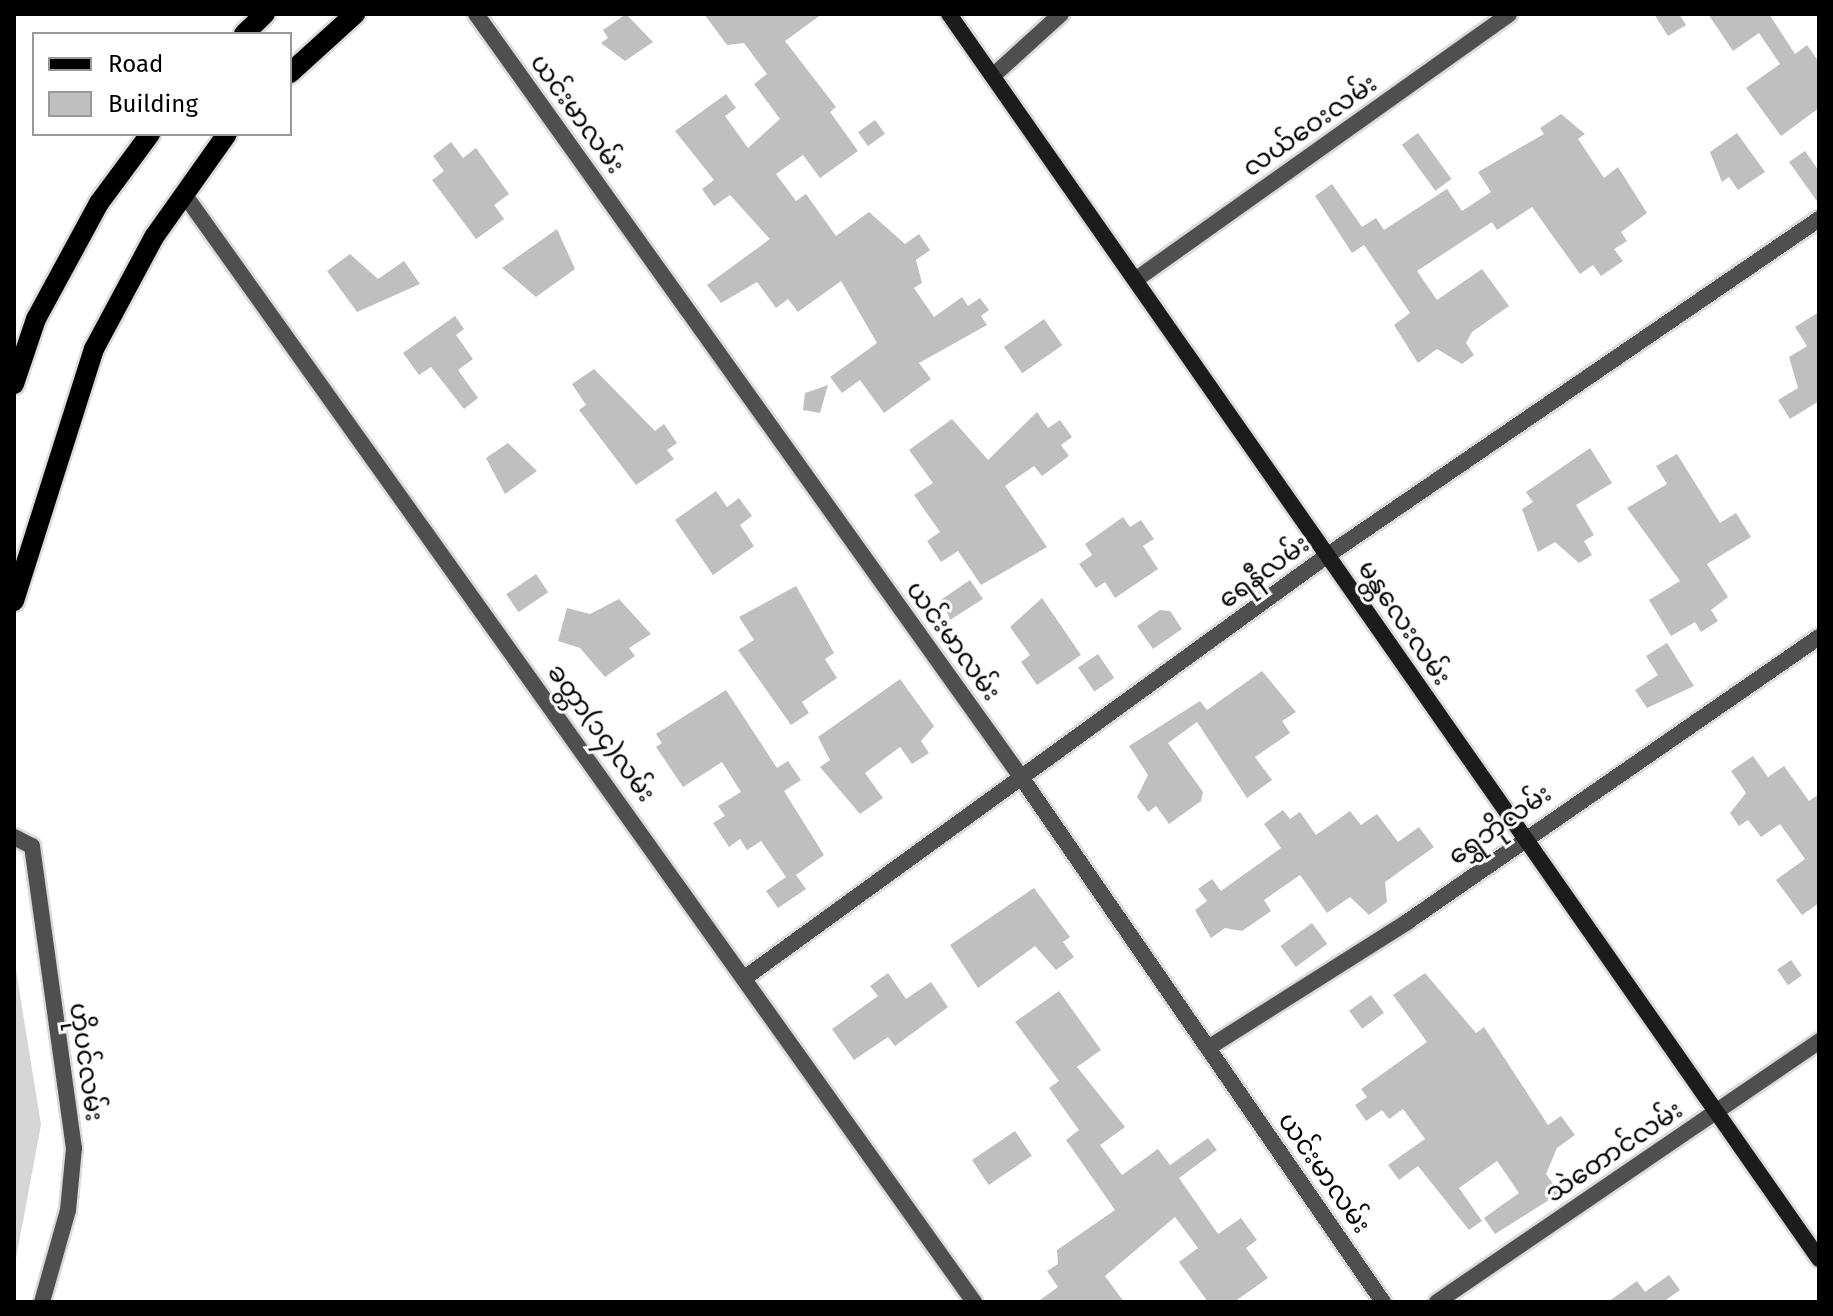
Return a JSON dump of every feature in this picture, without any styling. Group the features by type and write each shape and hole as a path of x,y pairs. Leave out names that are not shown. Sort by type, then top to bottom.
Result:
{"main road":[{"path":"246,32 265,14"},
{"path":"292,71 355,14"},
{"name":"မန္တလေးလမ်း","path":"949,14 995,74 1138,278 1522,837 1819,1259"},
{"path":"14,384 43,306 99,203 149,136"},
{"path":"14,601 94,349 184,194 226,136"}],"street":[{"name":"ယင်းမာလမ်း","path":"476,14 1021,777 1383,1302"},
{"path":"995,74 1061,14"},
{"name":"လယ်ဝေးလမ်း","path":"1138,278 1509,14"},
{"name":"ခတ္တာ(၁၄)လမ်း","path":"184,194 746,977 974,1302"},
{"name":"ရေနီလမ်း","path":"746,977 1328,555 1819,219"},
{"name":"ရွှေဘိုလမ်း","path":"1208,1048 1407,922 1522,837 1819,637"},
{"name":"ဟိုပင်လမ်း","path":"14,837 32,846 74,1148 68,1210 42,1302"},
{"name":"သဲတောင်လမ်း","path":"1437,1302 1819,1041"}],"shaded area":[{"path":"14,957 41,1125 14,1269"}],"building":[{"path":"626,14 653,42 625,61 601,43 608,38 603,30"},
{"path":"704,14 822,14 785,41 836,107 830,112 858,151 820,178 803,155 776,174 796,201 806,194 836,236 869,212 905,244 919,234 930,250 916,260 922,283 914,288 934,317 962,297 968,306 980,298 989,310 981,316 987,325 919,363 931,379 884,413 860,380 842,393 830,377 877,343 841,281 798,312 788,299 776,308 757,282 721,303 707,285 770,239 730,195 714,206 702,189 714,180 675,131 726,94 736,108 725,116 748,148 780,119 754,84 767,74 744,43 727,45"},
{"path":"1654,14 1679,14 1686,25 1668,36"},
{"path":"1708,14 1769,14 1795,54 1807,45 1819,62 1819,108 1781,136 1746,88 1780,64 1759,33 1733,51"},
{"path":"1561,114 1585,134 1578,139 1604,178 1618,167 1647,213 1621,232 1627,241 1614,249 1623,261 1601,276 1593,265 1580,274 1532,207 1497,230 1492,222 1417,271 1437,300 1482,269 1509,306 1472,332 1466,343 1474,355 1462,364 1437,349 1418,363 1394,325 1410,313 1364,245 1352,253 1315,196 1332,184 1362,227 1376,218 1384,230 1447,189 1462,211 1491,192 1478,172 1544,134 1540,128"},
{"path":"875,120 885,134 868,146 858,132"},
{"path":"1418,133 1452,179 1435,191 1402,145"},
{"path":"1737,133 1765,172 1738,190 1729,177 1722,182 1710,152"},
{"path":"451,142 463,158 476,148 509,194 494,205 504,219 476,239 432,180 444,171 433,156"},
{"path":"1805,151 1819,171 1819,204 1789,162"},
{"path":"557,229 575,269 536,297 502,268"},
{"path":"350,254 378,279 404,261 420,284 357,312 327,271"},
{"path":"1819,312 1819,401 1790,419 1778,400 1798,388 1789,357 1807,346 1795,327"},
{"path":"455,316 464,329 456,335 473,359 458,370 478,398 464,409 431,367 419,375 403,353"},
{"path":"1044,319 1062,345 1022,373 1004,347"},
{"path":"594,369 655,431 664,424 677,443 667,450 674,459 636,485 579,410 586,405 572,384"},
{"path":"828,385 820,413 803,410 805,393"},
{"path":"1037,412 1048,428 1060,420 1072,437 1061,445 1069,456 1042,476 1034,466 1005,486 1047,547 981,585 958,551 941,562 927,541 940,532 914,495 933,483 909,450 952,419 988,460"},
{"path":"508,443 537,471 505,494 486,458"},
{"path":"1590,448 1612,483 1576,505 1594,535 1584,541 1592,555 1579,563 1555,542 1538,552 1522,509 1533,502 1526,492"},
{"path":"1677,454 1720,523 1736,513 1751,537 1707,564 1728,597 1711,610 1718,621 1701,632 1695,622 1671,636 1649,600 1680,581 1627,508 1667,484 1656,466"},
{"path":"716,491 727,507 739,498 752,516 740,525 754,546 713,575 675,520"},
{"path":"1123,517 1130,527 1141,520 1154,539 1143,546 1158,569 1115,598 1105,582 1096,588 1079,564 1092,555 1085,544"},
{"path":"536,574 548,592 518,612 506,594"},
{"path":"970,580 983,599 950,620 942,599"},
{"path":"796,586 834,653 825,659 837,678 802,702 809,713 791,725 738,650 754,640 739,617"},
{"path":"1042,598 1081,655 1037,685 1021,662 1030,655 1010,627"},
{"path":"619,599 651,634 629,648 635,656 605,677 580,648 558,641 567,608 590,614"},
{"path":"1160,610 1170,611 1182,629 1153,649 1137,626"},
{"path":"1667,643 1694,686 1647,708 1635,690 1658,675 1646,656"},
{"path":"1098,654 1114,678 1094,691 1078,667"},
{"path":"1262,671 1296,712 1282,721 1290,733 1255,757 1272,780 1247,798 1197,722 1168,743 1203,792 1201,801 1169,824 1156,806 1148,812 1137,797 1148,775 1129,746 1200,701 1207,710"},
{"path":"900,679 934,726 921,741 929,753 912,764 900,747 865,773 883,798 860,814 820,767 830,760 818,737"},
{"path":"726,690 777,768 788,761 801,780 784,791 824,855 796,875 806,889 778,908 766,891 786,877 761,841 747,850 740,839 729,847 713,823 725,816 718,806 741,792 722,762 683,787 656,747 662,743 656,734"},
{"path":"1753,756 1768,777 1784,766 1809,801 1819,794 1819,903 1802,915 1776,880 1805,859 1780,824 1761,837 1748,820 1739,826 1730,813 1746,793 1731,771"},
{"path":"1283,810 1290,819 1300,812 1316,835 1350,811 1361,825 1377,814 1398,842 1419,827 1434,847 1385,882 1387,902 1369,915 1350,897 1327,913 1300,875 1264,900 1271,911 1242,931 1225,928 1211,938 1195,910 1207,901 1198,889 1212,879 1221,891 1281,848 1264,824"},
{"path":"1034,888 1070,937 1063,942 1074,957 1056,970 1035,946 978,988 950,945"},
{"path":"1312,923 1327,944 1296,967 1280,946"},
{"path":"1791,960 1802,976 1788,985 1777,970"},
{"path":"888,973 906,999 931,982 948,1007 895,1046 888,1037 854,1060 832,1029 878,996 870,986"},
{"path":"1425,973 1476,1033 1484,1027 1548,1125 1561,1116 1575,1135 1557,1148 1546,1174 1560,1193 1495,1234 1484,1218 1519,1193 1497,1161 1459,1188 1482,1221 1469,1230 1418,1166 1399,1180 1388,1165 1425,1139 1403,1109 1389,1119 1382,1110 1366,1121 1355,1105 1367,1097 1361,1089 1427,1042 1393,995"},
{"path":"1059,991 1101,1050 1077,1067 1125,1127 1100,1145 1122,1175 1158,1149 1170,1165 1208,1138 1217,1150 1179,1178 1218,1234 1241,1218 1257,1240 1246,1248 1268,1278 1234,1302 1208,1302 1179,1262 1198,1248 1175,1217 1105,1276 1124,1302 1037,1302 1058,1287 1047,1271 1058,1264 1057,1250 1115,1210 1066,1140 1079,1130 1049,1088 1059,1081 1015,1022"},
{"path":"1371,995 1384,1013 1362,1029 1349,1011"},
{"path":"1015,1131 1032,1156 989,1185 972,1160"},
{"path":"1669,1275 1680,1290 1663,1302 1608,1302 1637,1281 1645,1292"}]}
